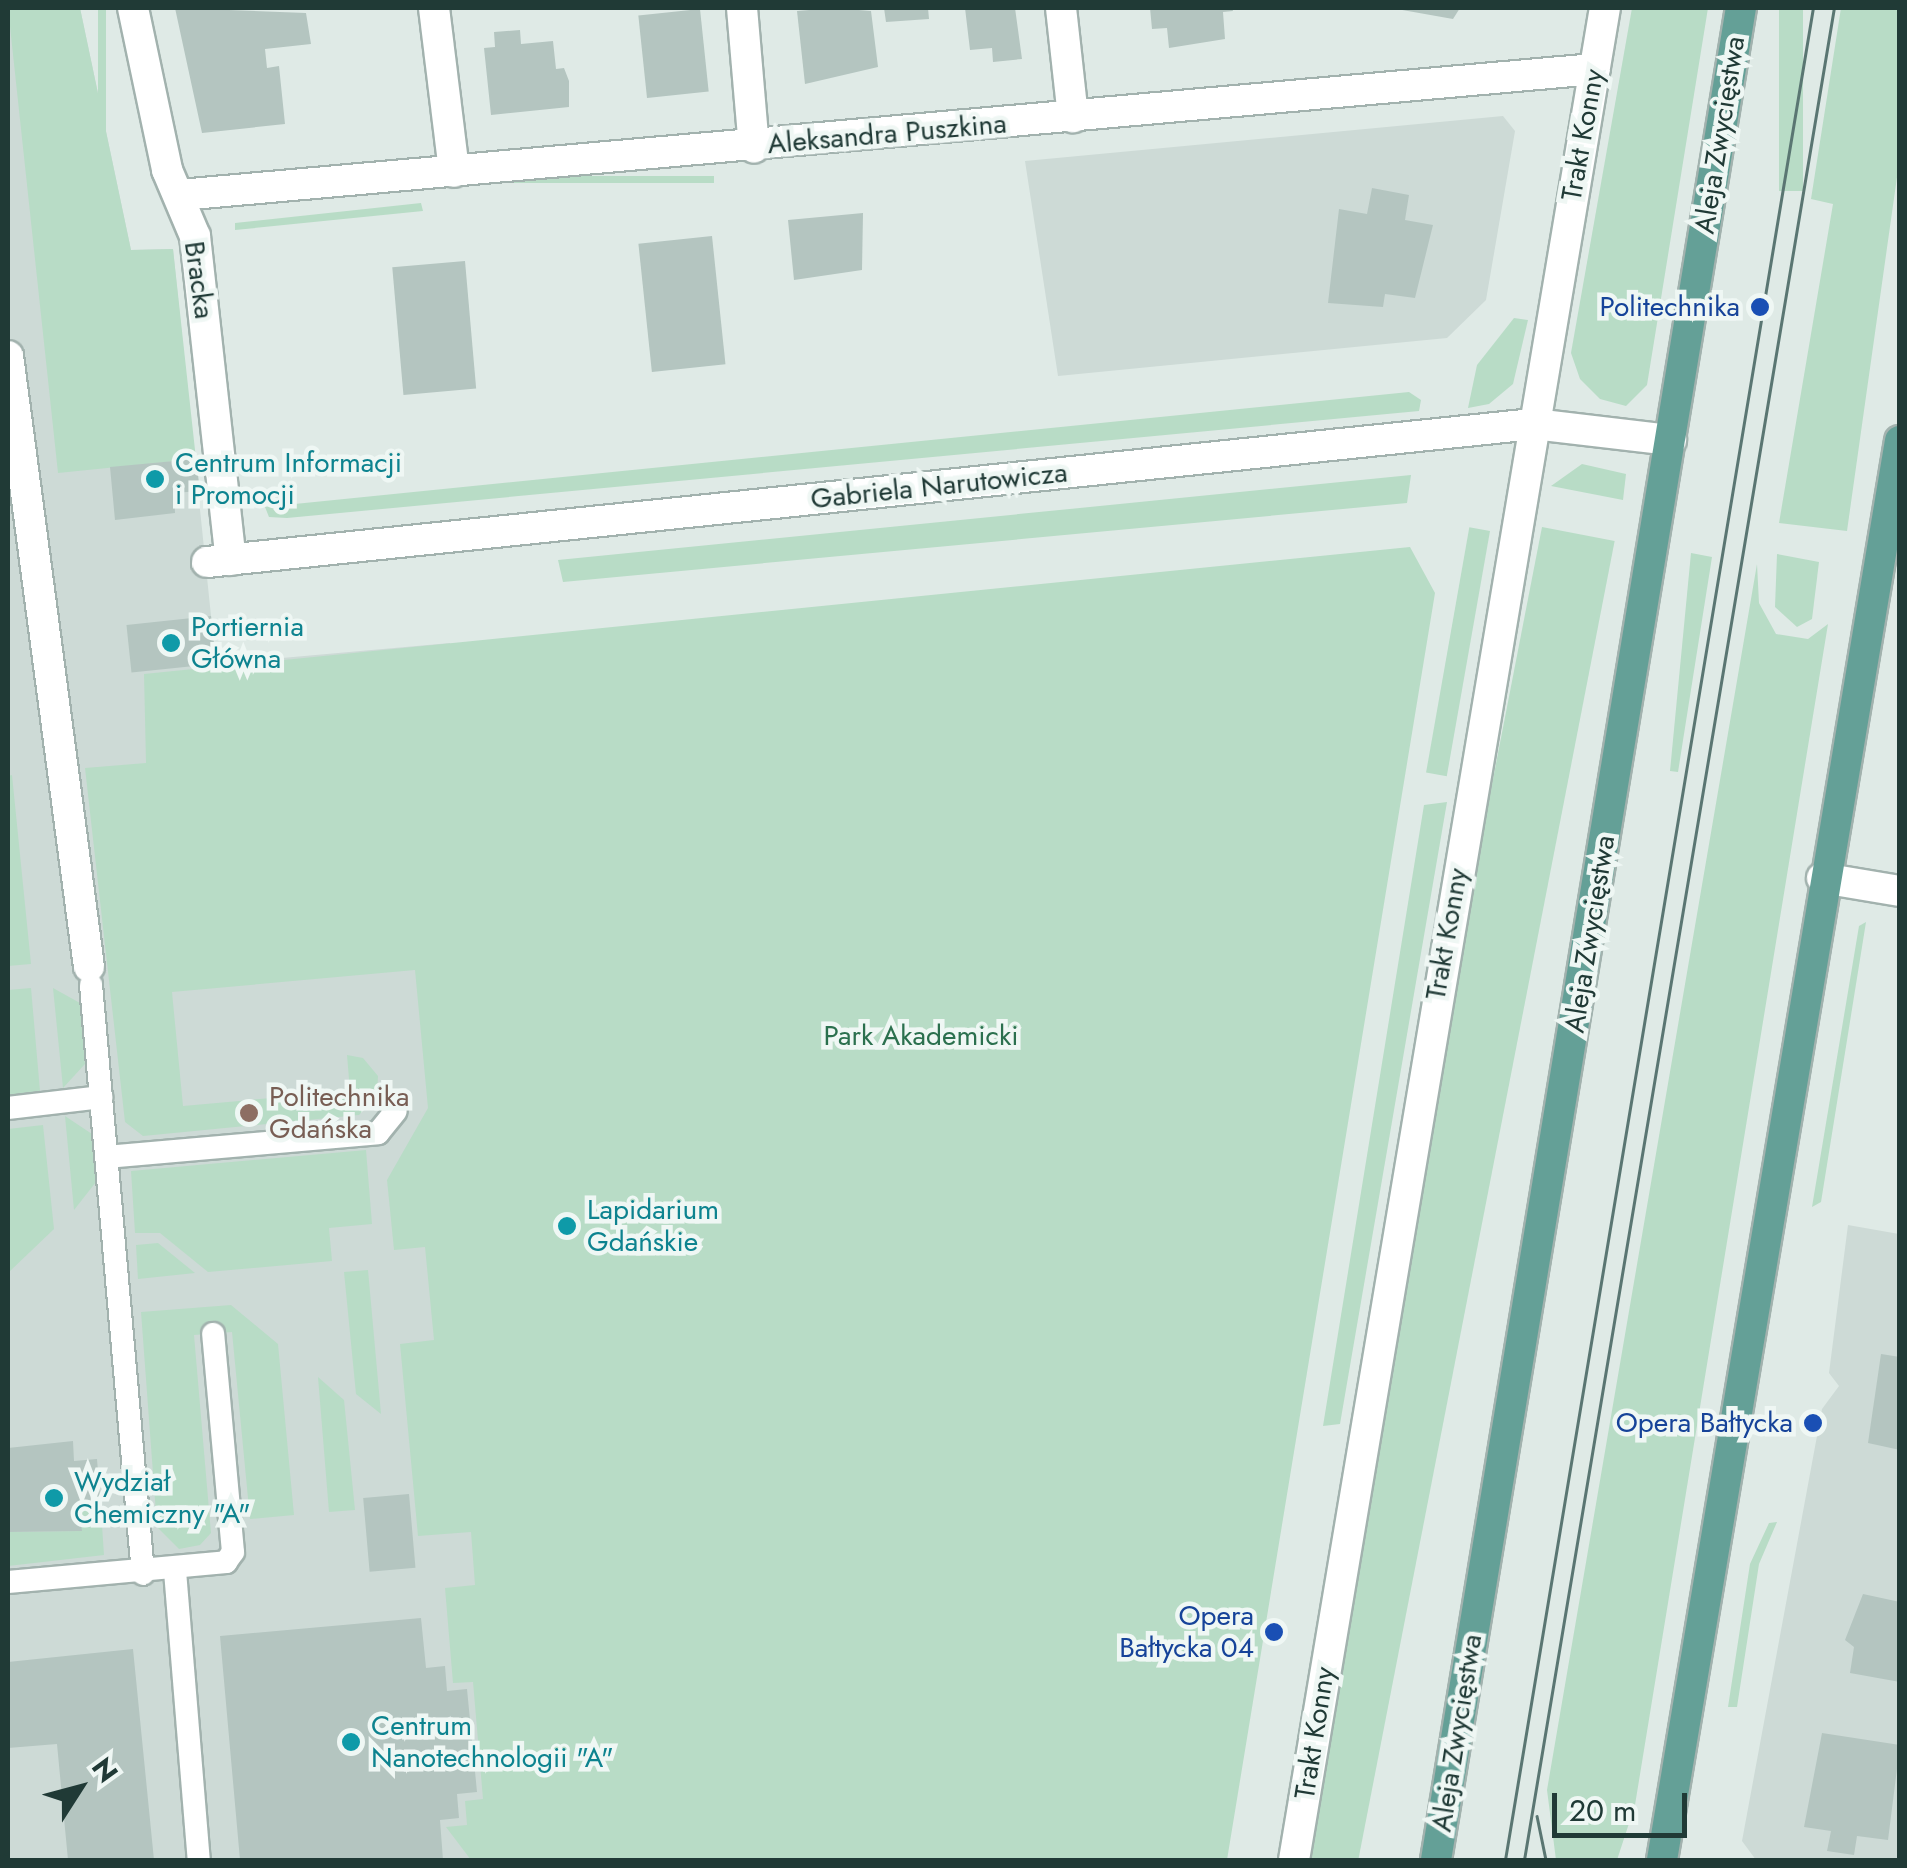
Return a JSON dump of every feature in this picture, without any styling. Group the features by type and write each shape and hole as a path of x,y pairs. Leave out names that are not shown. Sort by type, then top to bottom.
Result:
{"main road":[{"name":"Aleja Zwycięstwa","path":"1436,1860 1740,8"},
{"path":"1662,1860 1822,878 1900,442"}],"street":[{"name":"Bracka","path":"133,8 167,170 194,236 219,561"},
{"path":"434,8 454,172"},
{"path":"742,8 754,147"},
{"path":"1061,8 1072,116"},
{"name":"Trakt Konny","path":"1294,1860 1605,8"},
{"name":"Aleksandra Puszkina","path":"180,195 754,147 1594,69"},
{"path":"8,356 90,976"},
{"name":"Gabriela Narutowicza","path":"219,561 1534,424 1672,440"},
{"path":"1822,878 1900,891"}],"lane":[{"path":"90,976 143,1574"},
{"path":"8,1108 101,1097"},
{"path":"106,1157 378,1132 396,1111"},
{"path":"8,1582 214,1568 233,1552 212,1334"},
{"path":"175,1571 200,1860"}],"shaded area":[{"name":"Politechnika Gdańska","path":"8,8 80,8 131,250 173,249 216,664 450,643 511,1860 8,1860"},
{"path":"1503,116 1515,131 1486,300 1447,338 1058,376 1025,161"},
{"path":"1848,1225 1899,1234 1899,1860 1756,1860 1742,1841 1822,1409 1839,1386 1829,1373"}],"green space":[{"path":"8,8 80,8 131,250 173,249 196,459 58,473"},
{"path":"98,8 106,8 106,224 98,224"},
{"path":"1632,8 1708,8 1647,385 1626,406 1600,399 1580,379 1571,353"},
{"path":"1779,8 1803,8 1803,191 1779,191"},
{"path":"1841,8 1900,8 1899,163 1847,531 1779,523 1833,204 1811,199"},
{"path":"451,176 714,176 714,183 451,183"},
{"path":"421,203 423,211 235,230 235,223"},
{"path":"1514,318 1528,320 1513,384 1489,404 1468,408 1477,365"},
{"path":"1409,392 1421,400 1419,411 287,518 269,517 265,507"},
{"path":"1582,464 1626,474 1623,500 1551,486"},
{"path":"1411,475 1407,503 563,582 558,560"},
{"path":"1469,527 1490,531 1447,776 1426,773"},
{"path":"1542,527 1615,541 1358,1860 1319,1860 1284,1853"},
{"name":"Park Akademicki","path":"1410,547 1435,593 1227,1860 471,1860 446,1827 467,1825 465,1801 483,1799 473,1682 453,1683 445,1588 475,1585 471,1532 418,1536 400,1344 434,1340 425,1247 394,1250 387,1180 428,1108 415,970 172,992 183,1106 350,1091 347,1055 363,1058 378,1076 377,1095 359,1115 143,1136 125,1122 85,768 146,763 144,674"},
{"path":"1691,553 1712,557 1678,772 1670,771"},
{"path":"1777,554 1819,562 1812,619 1797,627 1775,607"},
{"path":"1757,564 1759,603 1776,634 1808,639 1828,624 1635,1805 1617,1860 1556,1860 1547,1790"},
{"path":"12,775 31,964 8,966 8,776"},
{"path":"1447,802 1340,1424 1323,1426 1424,805"},
{"path":"1866,922 1821,1202 1812,1207 1859,926"},
{"path":"31,988 40,1091 8,1095 8,990"},
{"path":"53,988 80,1003 85,1064 63,1088"},
{"path":"65,1116 92,1134 96,1182 74,1210"},
{"path":"43,1125 54,1229 8,1273 8,1129"},
{"path":"366,1150 372,1224 329,1228 332,1261 208,1272 160,1233 135,1233 131,1171"},
{"path":"158,1243 195,1273 138,1279 136,1245"},
{"path":"368,1270 381,1414 356,1394 344,1272"},
{"path":"231,1305 278,1344 294,1515 250,1519 232,1332 194,1335 211,1533 200,1545 179,1549 157,1527 141,1312"},
{"path":"318,1377 344,1400 355,1510 329,1512"},
{"path":"101,1510 104,1555 8,1566 8,1532 81,1531 79,1511"},
{"path":"1777,1522 1759,1564 1737,1707 1728,1707 1750,1564 1769,1523"}],"building":[{"path":"175,8 306,13 311,44 265,49 267,68 279,66 285,124 202,133"},
{"path":"884,8 928,8 929,19 886,22"},
{"path":"965,8 1015,8 1022,59 993,62 992,48 970,50"},
{"path":"1150,8 1233,11 1223,12 1225,39 1169,48 1167,28 1152,29"},
{"path":"1391,8 1460,8 1453,19"},
{"path":"700,9 709,92 647,98 638,15"},
{"path":"797,11 871,11 878,67 805,84"},
{"path":"520,30 521,44 553,41 556,69 564,68 569,81 569,107 491,115 484,48 495,47 494,32"},
{"path":"1372,188 1409,195 1405,220 1433,225 1415,298 1385,294 1383,307 1328,303 1339,209 1367,214"},
{"path":"863,213 862,270 794,280 788,220"},
{"path":"712,236 725,364 652,372 638,244"},
{"path":"465,261 476,389 403,395 392,267"},
{"name":"Centrum Informacji i Promocji","path":"196,459 200,491 174,493 175,513 115,520 110,467"},
{"name":"Portiernia Główna","path":"211,616 216,664 131,673 126,625"},
{"path":"1881,1354 1900,1357 1900,1450 1868,1443"},
{"name":"Wydział Chemiczny \"A\"","path":"73,1441 74,1461 97,1459 101,1510 79,1511 82,1531 8,1532 8,1448"},
{"path":"409,1494 415,1568 370,1572 363,1498"},
{"path":"1863,1594 1900,1602 1900,1682 1850,1673 1854,1647 1845,1640"},
{"name":"Centrum Nanotechnologii \"A\"","path":"421,1618 426,1668 445,1666 447,1691 467,1689 477,1792 457,1794 459,1818 440,1820 443,1860 240,1860 220,1636"},
{"path":"133,1649 154,1860 68,1860 57,1744 8,1748 8,1662"},
{"path":"1822,1733 1900,1745 1888,1840 1857,1836 1854,1855 1827,1851 1831,1831 1804,1827"}],"tram line":[{"path":"1505,1860 1813,8"},
{"path":"1524,1860 1834,8"},
{"path":"1537,1816 1546,1860"}],"place":[{"name":"Politechnika","path":"1760,307"},
{"name":"Centrum Informacji i Promocji","path":"155,479"},
{"name":"Portiernia Główna","path":"171,643"},
{"name":"Politechnika Gdańska","path":"249,1113"},
{"name":"Lapidarium Gdańskie","path":"567,1226"},
{"name":"Opera Bałtycka","path":"1813,1423"},
{"name":"Wydział Chemiczny \"A\"","path":"54,1498"},
{"name":"Opera Bałtycka 04","path":"1274,1632"},
{"name":"Centrum Nanotechnologii \"A\"","path":"351,1742"}]}
